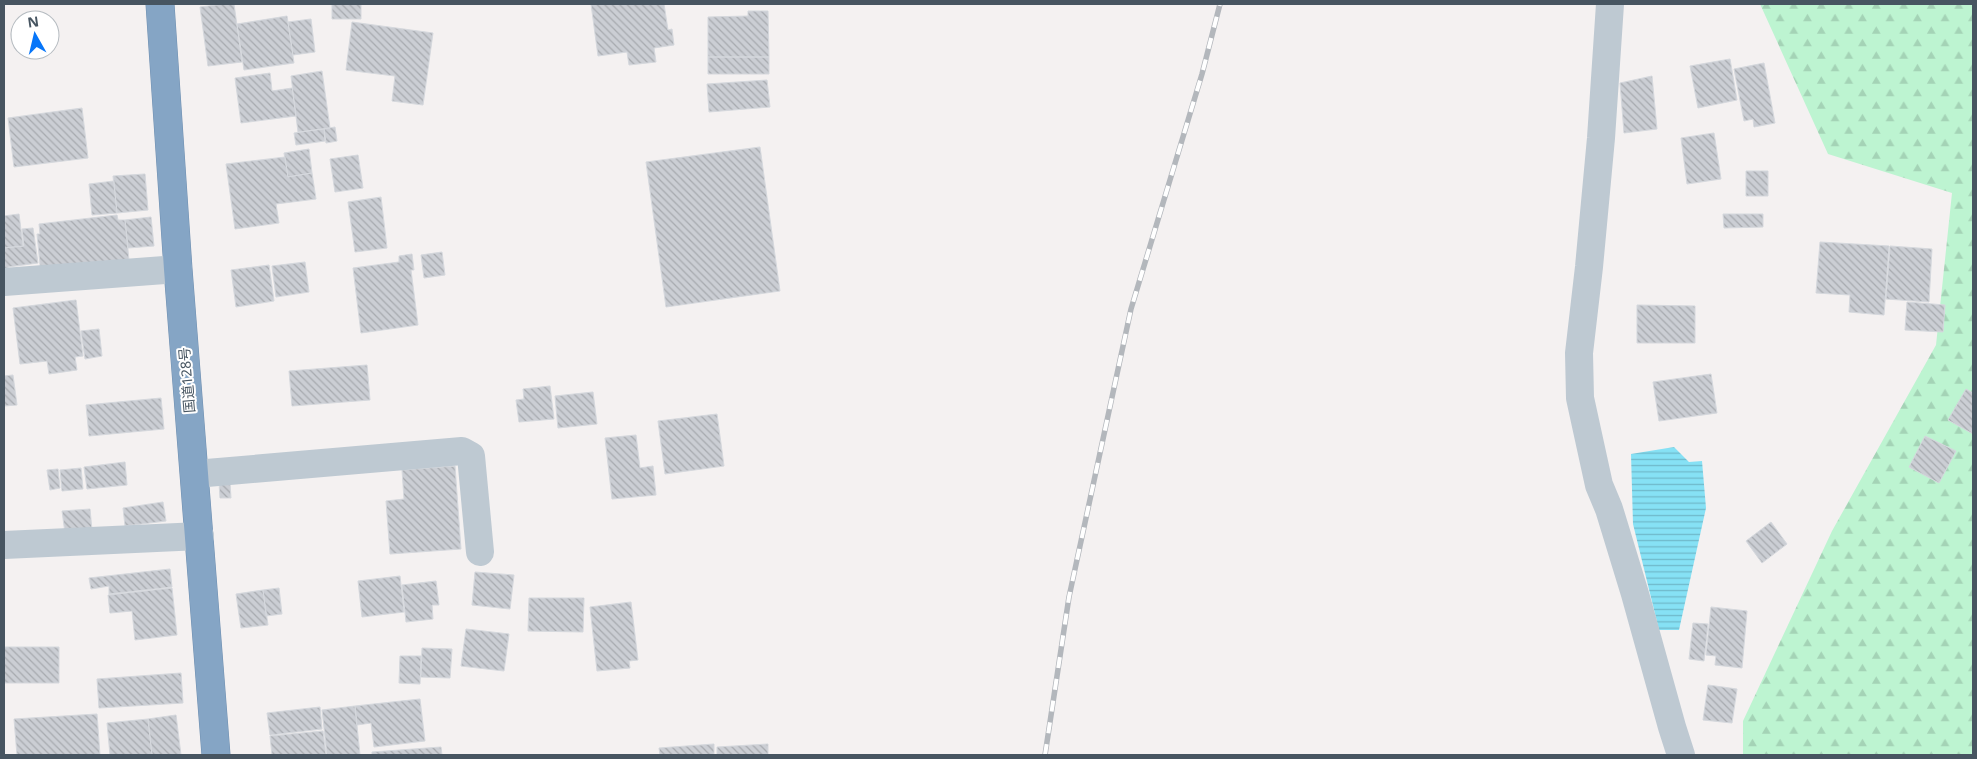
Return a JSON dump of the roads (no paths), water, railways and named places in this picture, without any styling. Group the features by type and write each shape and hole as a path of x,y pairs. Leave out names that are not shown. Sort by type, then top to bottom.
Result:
{"highway":[{"name":"国道128号","path":"160,4 178,269 216,755"}],"street":[{"path":"1610,4 1590,267 1579,353 1580,398 1599,485 1609,509 1635,594 1681,755"},
{"path":"4,282 178,269"},
{"path":"195,474 462,452 471,456 480,552"},
{"path":"4,545 200,536"}],"water":[{"path":"1674,447 1689,462 1702,461 1706,508 1679,630 1659,630 1633,524 1631,454"}],"railway":[{"path":"1045,755 1069,597 1131,309 1202,74 1220,4"}]}
